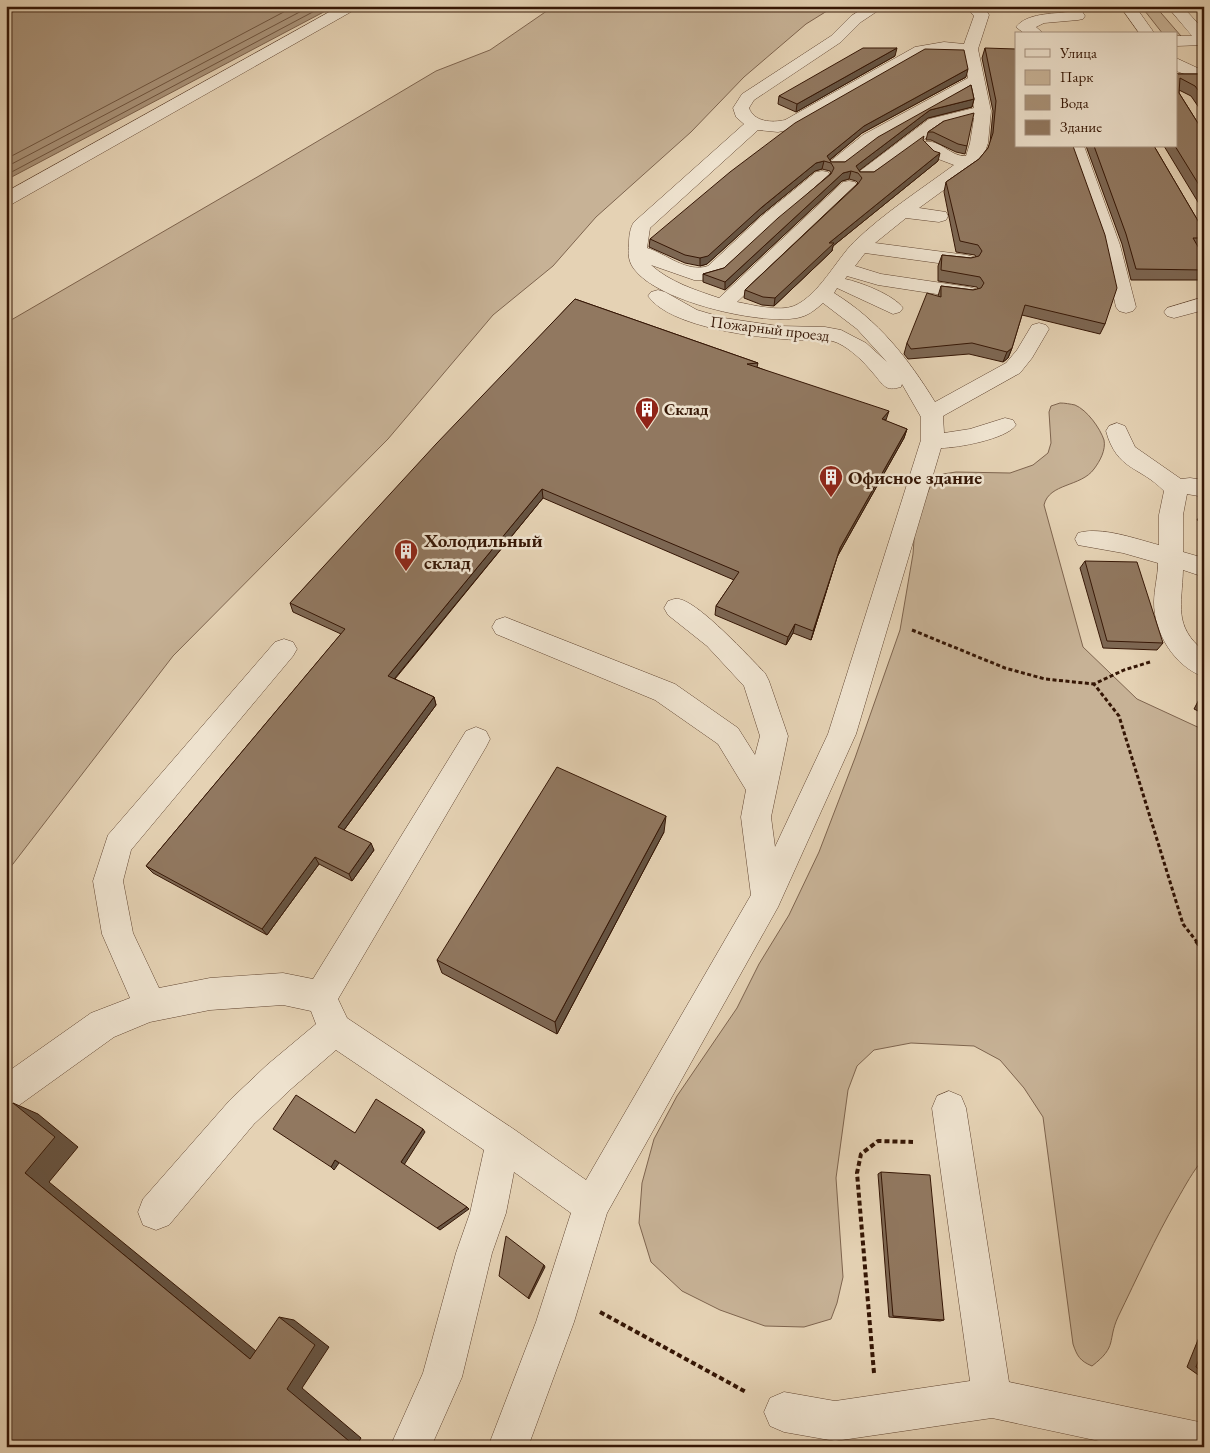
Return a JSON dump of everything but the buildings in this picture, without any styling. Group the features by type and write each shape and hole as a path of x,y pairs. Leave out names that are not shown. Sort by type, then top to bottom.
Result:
{"street":[{"path":"6,200 351,6"},
{"path":"878,6 856,19 836,39 748,97 741,108 744,117 754,124 778,127 791,124 920,50 944,47 970,49"},
{"path":"1128,6 1147,32"},
{"path":"1174,6 1204,40"},
{"path":"754,124 641,226 638,250 642,267 655,279 679,290 723,305 756,313 779,315 799,311 832,281 860,247 902,212 968,164 977,152 983,111 970,49 977,9 1019,24 1040,19 1078,17"},
{"path":"1178,41 1204,40"},
{"path":"1178,65 1204,76"},
{"path":"638,250 653,259 694,274 715,270 769,220 829,170 869,140 976,80"},
{"path":"865,174 935,124 983,111"},
{"path":"931,146 939,152 968,164"},
{"path":"1076,148 1111,245 1126,306"},
{"path":"723,305 849,186"},
{"path":"902,212 939,216"},
{"path":"860,247 967,261"},
{"name":"Пожарный проезд","path":"655,279 651,288 659,297 694,316 714,323 795,334 834,335 856,345 876,363 896,386 911,410 932,425"},
{"path":"832,281 878,279 969,293"},
{"path":"832,281 877,298 893,308"},
{"path":"832,281 850,311 869,327 901,364 932,425 963,439 1005,426"},
{"path":"1174,312 1204,302"},
{"path":"508,1447 564,1292 592,1206 767,897 842,734 937,410 1012,368 1025,353 1039,329"},
{"path":"1117,431 1122,446 1128,454 1168,478 1176,489 1170,514 1170,584 1166,602 1173,635 1195,659"},
{"path":"1176,489 1184,486 1198,486 1204,489"},
{"path":"1087,540 1123,544 1204,568"},
{"path":"677,608 716,639 756,681 774,736 756,817 767,897"},
{"path":"505,626 665,692 728,736 761,789"},
{"path":"150,1006 118,934 108,881 118,844 284,649"},
{"path":"321,997 476,739"},
{"path":"6,1094 103,1025 150,1006 210,994 283,989 321,997"},
{"path":"321,997 335,1030 503,1142 592,1206"},
{"path":"156,1212 242,1112 279,1077 335,1030"},
{"path":"949,1108 992,1398"},
{"path":"410,1447 442,1377 474,1253 488,1213 503,1142"},
{"path":"784,1412 835,1421 878,1413 992,1398 1204,1442"}],"path":[{"path":"916,632 1005,668 1045,679 1094,684 1124,670 1195,659"},
{"path":"1094,684 1119,716 1183,924 1204,951"},
{"path":"878,1413 857,1173 861,1154 878,1141 954,1143"},
{"path":"564,1292 784,1412"}],"green space":[{"path":"554,6 835,6 806,24 744,77 691,132 596,217 553,266 493,315 388,439 173,656 6,873 6,323 436,71 490,50"},
{"path":"1141,6 1155,6 1178,32 1161,32"},
{"path":"1060,403 1080,407 1092,420 1104,440 1103,451 1094,469 1081,479 1052,493 1044,505 1083,647 1137,699 1204,730 1204,1158 1186,1184 1154,1243 1118,1317 1109,1348 1092,1366 1080,1358 1073,1344 1043,1117 1024,1088 1000,1060 974,1046 911,1043 874,1050 857,1066 848,1090 836,1178 843,1277 831,1319 804,1327 765,1326 720,1310 682,1291 651,1262 639,1223 642,1183 654,1139 677,1096 737,1008 759,964 789,915 819,852 855,758 900,630 913,554 915,526 933,481 943,474 956,472 1010,473 1033,465 1048,453 1051,443 1049,412 1051,406"}],"water":[{"path":"27,6 335,6 6,180 6,15"}],"place":[{"name":"Склад","path":"647,430"},
{"name":"Офисное здание","path":"831,498"},
{"name":"Холодильный склад","path":"406,572"}]}
